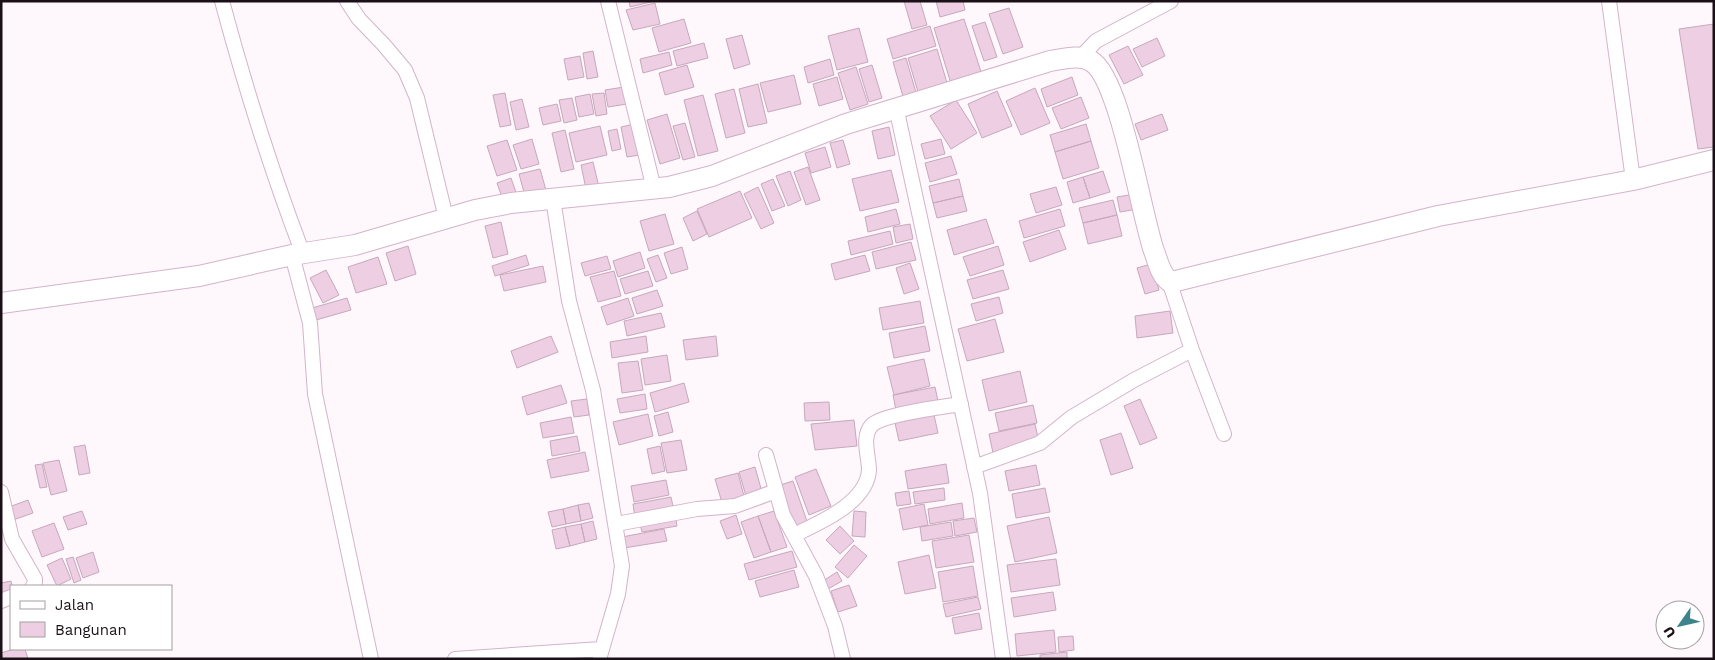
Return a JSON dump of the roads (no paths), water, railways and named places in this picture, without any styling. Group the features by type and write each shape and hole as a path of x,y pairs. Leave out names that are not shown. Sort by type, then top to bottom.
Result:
{"street":[{"path":"222,1 245,88 298,254 310,323 315,394 371,659"},
{"path":"347,1 359,19 405,70 412,84 418,98 446,218"},
{"path":"608,1 654,189"},
{"path":"1081,57 1096,41 1171,1"},
{"path":"1610,1 1633,180"},
{"path":"1,303 199,276 298,254 355,245 446,218 511,203 654,189 690,183 896,107 1050,61 1081,57 1091,60 1098,66 1110,85 1118,109 1150,240 1162,273 1169,281 1192,350 1224,434"},
{"path":"896,107 980,493 1003,659"},
{"path":"1169,281 1176,281 1438,216 1633,180 1714,160"},
{"path":"455,659 601,654 618,594 622,566 616,524 593,390 569,301 553,199"},
{"path":"974,467 1040,443 1072,417 1134,380 1192,350"},
{"path":"794,535 842,510 864,486 869,472 868,431 872,425 880,420 895,416 961,404"},
{"path":"766,455 783,515 816,576 835,626 843,659"},
{"path":"616,524 697,509 735,506 776,491"},
{"path":"1,492 12,539 35,579 36,582 34,585"}]}
